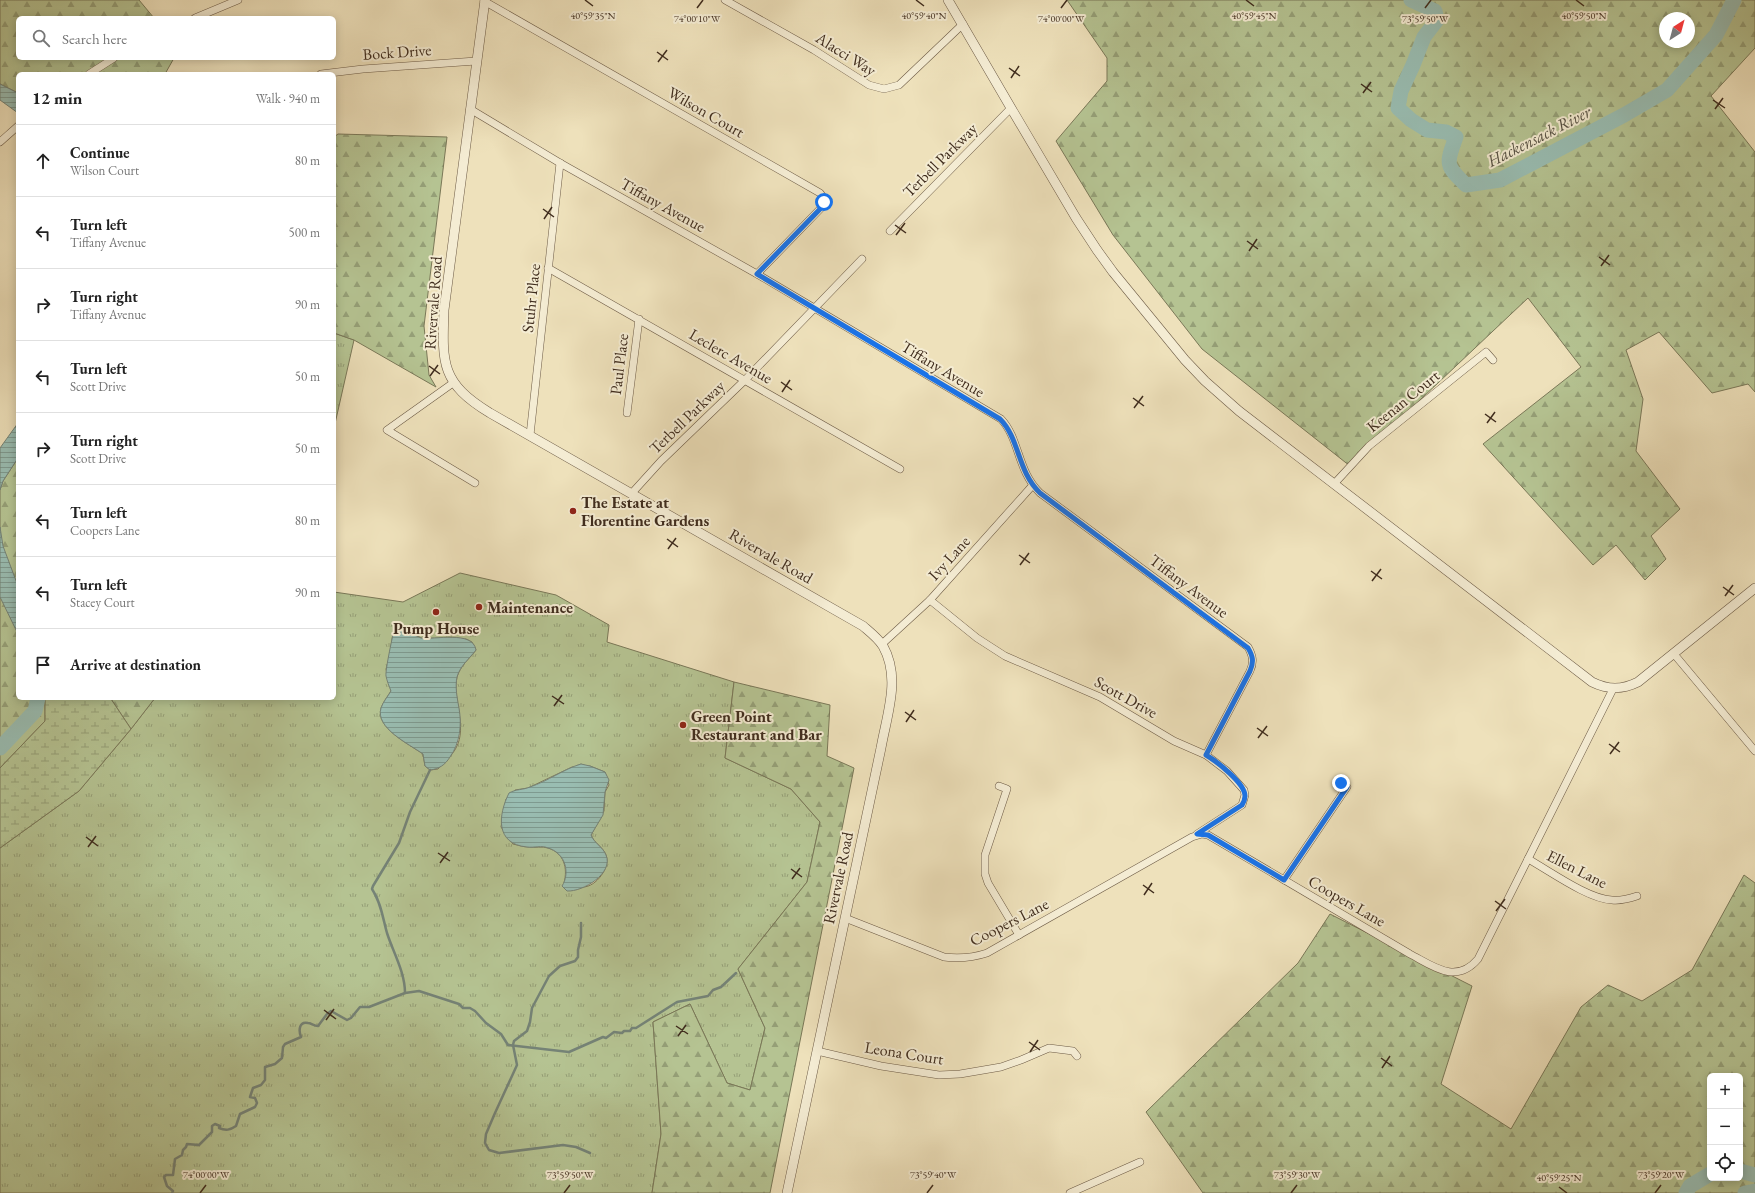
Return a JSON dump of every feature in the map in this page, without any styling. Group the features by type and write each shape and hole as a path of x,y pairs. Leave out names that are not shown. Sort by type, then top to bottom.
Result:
{"street":[{"path":"200,16 238,0"},
{"name":"Rivervale Road","path":"485,0 444,310 443,358 453,383 477,405 854,620 863,626 882,644 891,666 893,684 787,1193"},
{"name":"Wilson Court","path":"485,0 820,193 824,202 822,207 757,274"},
{"name":"Alacci Way","path":"725,0 814,50 868,85 884,89 899,85 963,24"},
{"path":"948,0 1076,218 1097,250 1113,272 1185,360 1225,400 1592,682 1600,686 1613,689 1630,686 1638,682 1755,588"},
{"path":"92,72 111,60"},
{"name":"Bock Drive","path":"336,72 476,61"},
{"name":"Terbell Parkway","path":"890,231 1011,108"},
{"name":"Tiffany Avenue","path":"470,109 560,164 757,274 1000,419 1009,430 1026,475 1032,486 1248,648 1252,653 1252,665 1206,755"},
{"path":"0,142 16,128"},
{"name":"Stuhr Place","path":"530,435 560,164"},
{"name":"Terbell Parkway","path":"632,493 661,461 745,380 862,259"},
{"name":"Leclerc Avenue","path":"548,268 900,469"},
{"name":"Paul Place","path":"627,413 639,319"},
{"name":"Keenan Court","path":"1334,484 1369,446 1486,352 1492,360"},
{"path":"453,383 387,430 475,483"},
{"name":"Ivy Lane","path":"882,644 930,600 1032,486"},
{"name":"Scott Drive","path":"930,600 977,638 1005,656 1100,696 1174,741 1206,755 1227,771 1244,790 1245,796 1242,805 1197,834"},
{"path":"1674,654 1755,751"},
{"name":"Coopers Lane","path":"845,918 934,954 956,959 966,958 986,953 1197,834 1208,835 1410,954 1441,970 1452,973 1468,969 1478,959 1613,689"},
{"path":"1284,880 1347,787 1341,783"},
{"path":"999,786 1007,789 985,855 985,874 988,883 1019,935"},
{"name":"Ellen Lane","path":"1528,859 1592,895 1612,900 1624,900 1636,896"},
{"name":"Leona Court","path":"817,1051 881,1066 939,1075 967,1073 1001,1067 1049,1048 1073,1051 1077,1056"},
{"path":"1070,1193 1140,1162"}],"green space":[{"path":"0,0 139,0 152,16 16,16 16,60 173,60 166,72 16,72 16,92 0,84"},
{"path":"1067,0 1755,0 1755,48 1711,96 1755,152 1755,392 1748,384 1712,393 1659,332 1626,350 1643,399 1636,451 1680,509 1651,536 1666,559 1645,580 1616,545 1593,565 1483,444 1581,367 1528,298 1350,466 1202,349 1113,235 1056,141 1107,81 1107,58"},
{"path":"338,134 447,137 424,326 429,375 436,387 354,340 336,334 336,136"},
{"path":"336,334 354,340 336,419"},
{"path":"16,461 16,700 45,700 45,721 0,768 0,490 3,481"},
{"path":"460,573 556,595 609,625 607,642 734,682 725,758 791,789 820,822 807,882 738,969 765,1028 750,1090 727,1083 690,1004 653,1022 661,1134 652,1193 0,1193 0,848 79,791 153,700 336,700 336,592 403,602","holes":["410,631 421,638 466,639 472,642 476,650 458,673 457,677 456,695 461,731 456,748 438,769 430,770 425,766 423,754 394,735 383,722 381,715 381,708 391,691 386,669 393,633","590,766 605,772 609,785 605,792 604,811 591,835 605,852 607,860 606,865 601,876 593,884 581,887 564,883 565,867 564,862 558,853 546,847 527,847 513,844 501,827 506,799 515,790 528,788 572,767"]},
{"path":"734,682 830,705 827,756 854,768 770,1193 652,1193 661,1134 653,1022 690,1004 727,1083 750,1090 765,1028 738,969 807,882 820,822 791,789 725,758"},
{"path":"45,700 112,700 131,729 79,791 0,848 0,768 45,721"},
{"path":"112,700 153,700 131,729"},
{"path":"1744,875 1755,883 1755,1193 1203,1193 1146,1112 1298,963 1330,914 1472,986 1441,1084 1511,1129 1581,1007 1608,985 1642,1001 1692,970"}],"water":[{"path":"0,84 16,92 16,112 0,100"},
{"path":"16,426 16,461 3,481 0,490 0,448"},
{"path":"0,527 3,546 16,581 16,630 0,597"},
{"path":"402,626 421,638 452,637 468,640 473,644 476,650 458,673 456,692 460,721 458,740 453,752 446,762 439,768 430,770 425,766 423,754 394,735 383,722 381,715 381,708 391,691 386,676 389,652 395,627"},
{"path":"581,764 605,772 609,780 605,792 603,815 591,835 605,852 607,862 606,868 596,880 581,888 567,891 562,886 565,879 566,870 563,859 559,854 546,847 527,847 517,845 509,840 504,834 501,819 509,793 537,784"}],"waterway":[{"name":"Hackensack River","path":"1411,0 1435,11 1437,20 1424,37 1401,91 1398,108 1411,120 1427,130 1446,132 1456,137 1450,153 1449,164 1454,173 1466,185 1500,180 1624,115 1667,90 1716,35 1734,0"},
{"path":"0,748 35,711 38,700"},
{"path":"405,993 401,970 387,933 380,905 372,889 399,843 410,812 430,770"},
{"path":"581,923 581,937 578,957 575,961 560,966 549,976 532,1008 527,1031 514,1041 513,1045 517,1065 486,1134 485,1143 489,1150 499,1153 563,1145 576,1147 590,1153"},
{"path":"172,1193 173,1191 167,1186 164,1177 166,1175 173,1175 175,1159 182,1155 187,1144 199,1145 212,1132 212,1126 215,1124 220,1126 219,1128 226,1130 236,1126 240,1114 255,1107 257,1103 255,1098 250,1097 253,1088 261,1085 265,1080 265,1067 275,1064 282,1058 283,1047 285,1044 301,1037 300,1027 302,1024 309,1023 318,1026 331,1011 347,1020 351,1018 360,1007 369,1007 405,993 419,991 459,1004 463,1008 470,1008 475,1011 486,1023 501,1034 508,1045 569,1052 603,1037 606,1038 614,1032 622,1033 624,1031 630,1031 632,1028 636,1028 677,1002 708,996 713,990 721,987 736,973"},
{"path":"1743,1172 1755,1175"},
{"path":"1686,1193 1690,1186 1707,1176"},
{"name":"Hackensack River","path":"1745,1193 1755,1191"}],"place":[{"name":"The Estate at Florentine Gardens","path":"573,511"},
{"name":"Maintenance","path":"479,607"},
{"name":"Pump House","path":"436,612"},
{"name":"Green Point Restaurant and Bar","path":"683,725"}],"route":[{"path":"824,202 822,207 757,274 1000,419 1006,424 1009,430 1026,475 1032,486 1248,648 1252,653 1253,659 1250,671 1206,755 1227,771 1244,790 1244,801 1242,805 1197,834 1208,835 1284,880 1347,787 1341,783"}]}
